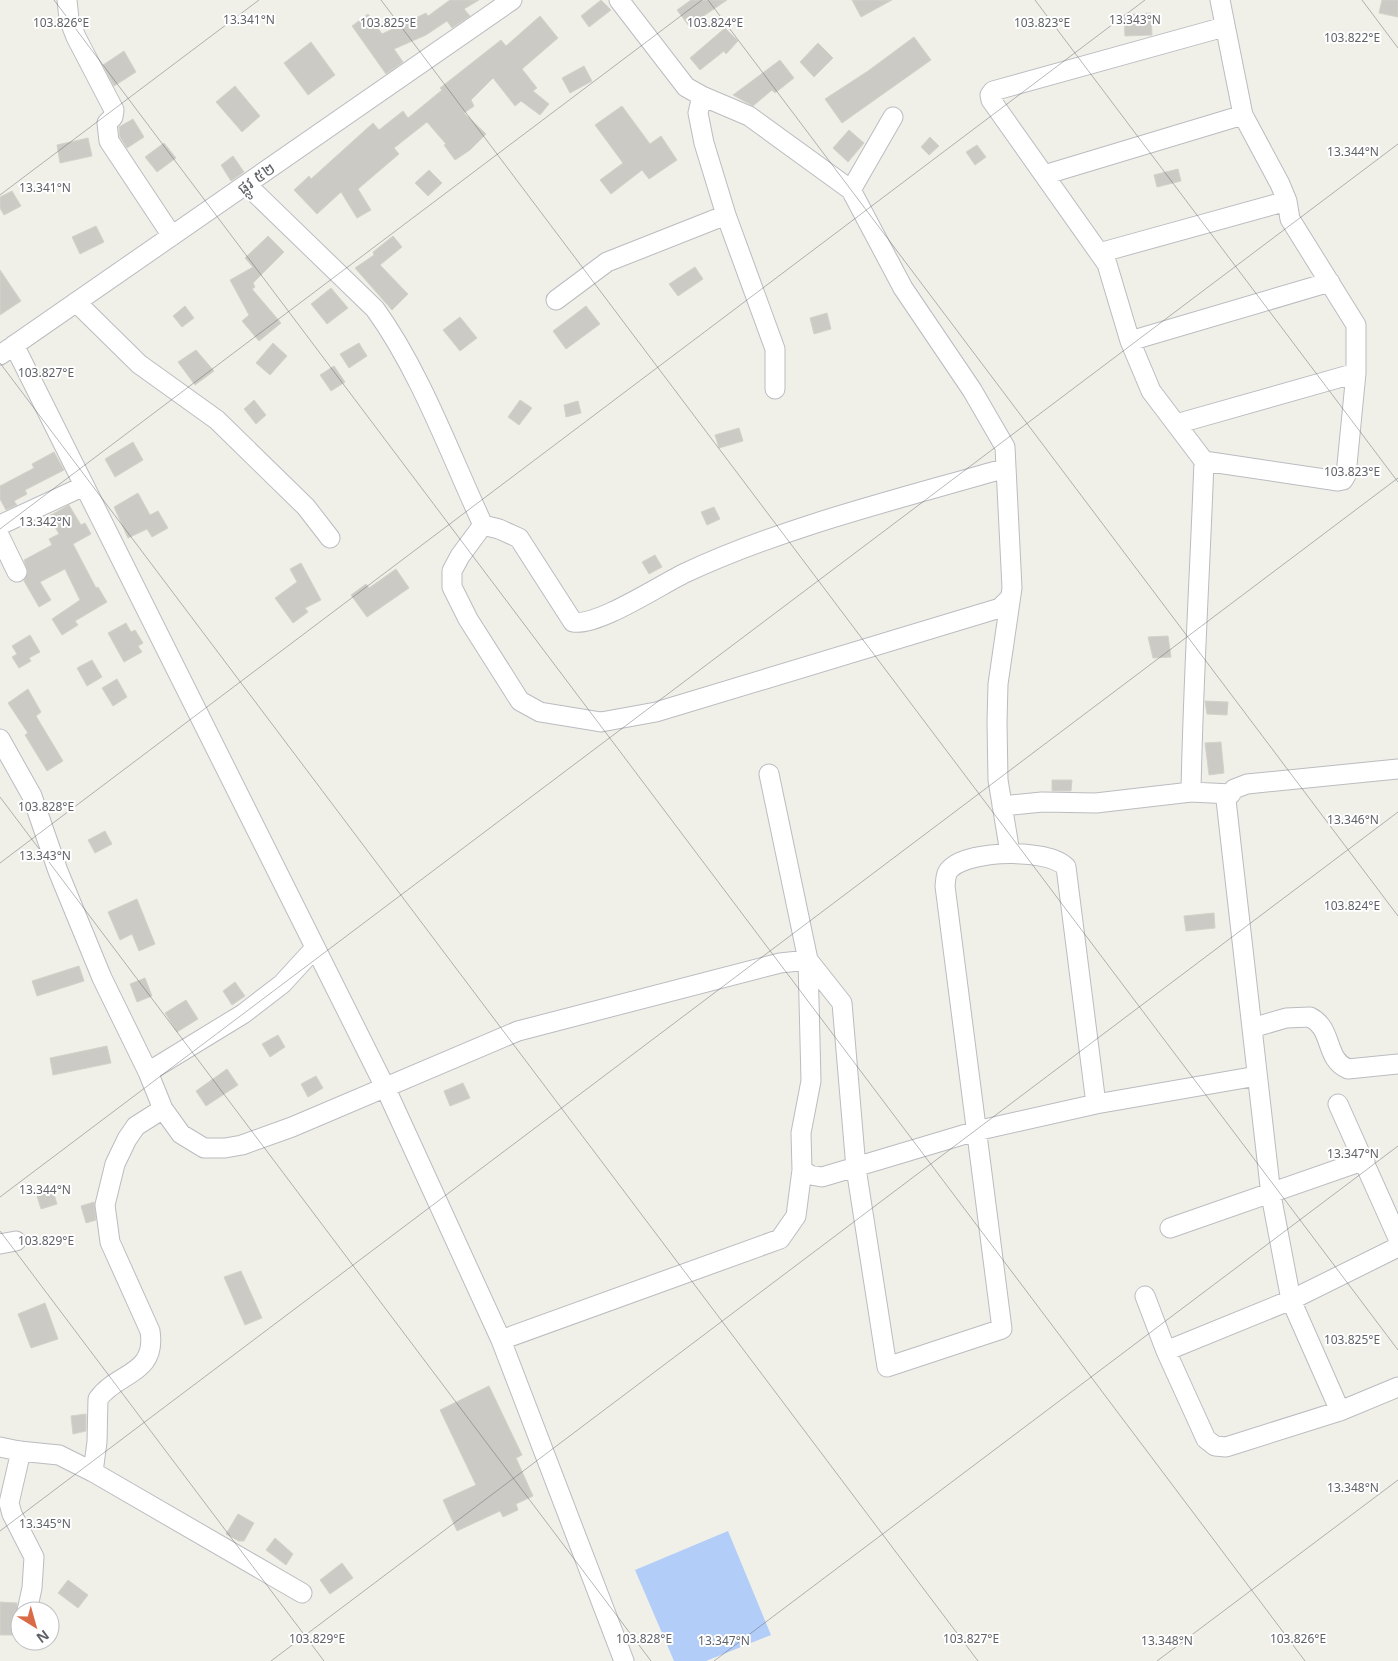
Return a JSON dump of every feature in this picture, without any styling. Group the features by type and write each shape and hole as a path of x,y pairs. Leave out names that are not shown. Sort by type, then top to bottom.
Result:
{"street":[{"path":"67,0 69,20 76,38 114,110 113,117 107,123 109,141 172,236"},
{"name":"ផ្លូវ ៥២","path":"7,350 512,0"},
{"path":"619,0 686,87 702,96 750,116 852,190 904,288 996,429 1005,447 1012,588 1008,600 998,684 998,770 1010,853"},
{"path":"1204,460 1338,482 1343,480 1346,475 1356,373 1356,325 1290,220 1287,201 1243,115 1220,0"},
{"path":"1191,792 1192,689 1197,632 1204,460 1151,390 1130,341 1107,264 991,100 990,95 993,91 1224,27"},
{"path":"702,96 698,113 704,143 726,215 775,349 775,389"},
{"path":"1044,175 1243,115"},
{"path":"852,190 893,117"},
{"path":"247,184 374,309 390,331 418,384 483,525"},
{"path":"1100,253 1287,201"},
{"path":"556,300 607,262 726,215"},
{"path":"1130,341 1330,282"},
{"path":"76,302 138,364 217,420 306,507 330,538"},
{"path":"7,350 84,486 385,1087 501,1340 624,1661"},
{"path":"1176,424 1356,373"},
{"path":"483,525 499,529 519,538 573,622 582,624 598,618 686,572 762,542 843,515 1006,468"},
{"path":"0,525 84,486"},
{"path":"483,525 460,556 452,571 452,587 468,619 520,701 540,712 562,717 601,722 656,712 1000,608 1008,600"},
{"path":"0,538 17,572"},
{"path":"0,739 32,796 58,871 102,978 164,1109 181,1134 191,1142 204,1148 225,1148 242,1144 292,1126 518,1030 780,963 808,960"},
{"path":"1340,1411 1291,1300 1270,1195 1226,800 1234,789 1247,784 1398,768"},
{"path":"501,1340 780,1239 796,1216 802,1170 801,1133 811,1081 808,960 769,774"},
{"path":"1002,806 1042,802 1096,803 1191,792 1231,794"},
{"path":"808,960 842,1003 856,1168 887,1366 1002,1330 946,876 950,869 961,862 1010,853 1038,855 1061,862 1066,867 1096,1104"},
{"path":"148,1072 243,1014 282,984 314,948"},
{"path":"1252,1028 1286,1018 1310,1017 1326,1031 1333,1053 1341,1066 1348,1068 1398,1064"},
{"path":"802,1170 810,1175 822,1177 976,1131 1096,1104 1257,1076"},
{"path":"1338,1104 1365,1160 1398,1238"},
{"path":"93,1472 97,1442 98,1399 147,1359 152,1344 150,1331 110,1242 105,1205 115,1164 127,1139 136,1126 164,1109"},
{"path":"1170,1228 1270,1195 1365,1160"},
{"path":"1166,1351 1291,1300 1398,1247"},
{"path":"1145,1296 1166,1351 1206,1439 1215,1446 1226,1447 1340,1411 1398,1387"},
{"path":"0,1447 59,1455 93,1472 302,1593"},
{"path":"21,1451 9,1503 12,1514 34,1556 29,1601"}],"water":[{"path":"728,1531 771,1635 706,1661 674,1661 635,1570"}],"building":[{"path":"450,0 479,0 464,9 470,16 452,28 447,21 426,35 394,49 403,62 386,74 352,26 368,14 382,34 426,13 428,16"},
{"path":"601,0 611,10 589,27 581,16"},
{"path":"691,0 727,0 689,26 677,10"},
{"path":"852,0 892,0 861,17"},
{"path":"1382,0 1398,0 1398,17 1379,13"},
{"path":"1151,13 1152,35 1125,36 1124,15"},
{"path":"540,16 558,38 522,69 537,88 533,91 549,104 540,115 521,101 515,106 493,78 471,100 474,106 464,113 486,134 470,150 455,160 444,145 446,144 427,122 394,148 399,154 358,189 371,210 357,218 341,192 317,214 294,190 309,176 311,179 373,123 379,130 403,111 408,118 442,90 440,88 501,40 506,46"},
{"path":"725,28 738,41 726,54 724,51 700,70 690,58"},
{"path":"914,37 931,60 842,123 825,99 868,71"},
{"path":"311,42 335,75 308,95 284,63"},
{"path":"818,43 833,58 814,77 800,62"},
{"path":"124,51 136,72 114,86 103,65"},
{"path":"780,60 794,78 775,93 772,90 753,106 733,95"},
{"path":"584,66 592,81 570,93 562,78"},
{"path":"235,86 260,116 242,132 216,102"},
{"path":"622,106 650,144 661,136 677,160 649,179 642,170 611,194 600,180 623,163 595,125"},
{"path":"133,119 144,137 127,148 120,137 119,127"},
{"path":"849,130 864,143 848,162 833,148"},
{"path":"930,137 939,146 929,155 921,147"},
{"path":"88,138 92,156 60,163 57,145"},
{"path":"164,143 176,158 157,172 145,157"},
{"path":"977,145 986,157 975,165 966,152"},
{"path":"233,156 244,172 231,181 221,165"},
{"path":"1178,169 1181,181 1157,187 1154,175"},
{"path":"429,170 442,183 428,196 415,183"},
{"path":"12,191 21,206 4,215 0,208 0,197"},
{"path":"96,226 104,242 80,254 72,237"},
{"path":"268,236 284,252 253,283 255,287 252,289 281,323 259,341 242,321 249,315 230,280 253,267 245,258"},
{"path":"393,236 402,247 380,265 408,294 392,310 355,268 374,255 373,252"},
{"path":"695,267 703,279 678,296 669,284"},
{"path":"0,270 21,301 0,315"},
{"path":"331,288 348,308 327,324 311,304"},
{"path":"185,306 194,318 182,327 173,316"},
{"path":"586,306 600,324 566,349 553,331"},
{"path":"827,313 831,329 814,334 810,318"},
{"path":"460,317 477,338 460,351 443,330"},
{"path":"273,343 287,356 270,375 256,363"},
{"path":"359,343 367,356 349,368 340,354"},
{"path":"196,350 214,371 195,385 178,362"},
{"path":"334,366 345,382 331,391 320,375"},
{"path":"254,400 266,415 256,424 244,409"},
{"path":"520,400 532,408 519,425 508,417"},
{"path":"578,401 581,413 566,417 564,405"},
{"path":"739,428 743,441 719,448 715,435"},
{"path":"133,442 143,460 115,477 105,459"},
{"path":"54,452 64,470 25,490 27,494 14,501 17,505 6,510 0,499 0,486 34,468 32,464"},
{"path":"138,493 150,515 158,511 168,528 152,537 147,529 128,538 114,507"},
{"path":"69,505 81,525 85,523 91,534 73,544 96,588 98,587 107,602 75,621 78,625 62,635 52,619 80,600 65,569 40,582 51,600 39,607 24,581 28,572 24,560 52,545 49,539 59,534 49,516"},
{"path":"714,507 720,519 707,525 701,512"},
{"path":"655,555 662,567 649,574 642,562"},
{"path":"301,563 321,600 305,608 308,612 293,623 275,598 297,582 290,569"},
{"path":"396,569 409,588 367,617 351,595 366,584 369,588"},
{"path":"126,623 131,632 135,630 143,643 138,646 142,652 124,662 108,633"},
{"path":"30,635 40,652 29,658 31,661 19,668 12,657 17,654 12,646"},
{"path":"1168,636 1171,657 1153,658 1148,637"},
{"path":"92,660 102,677 87,686 77,668"},
{"path":"117,679 127,697 113,706 102,688"},
{"path":"28,689 41,712 36,716 63,761 47,771 25,735 28,733 8,703"},
{"path":"1205,701 1228,702 1227,715 1207,714"},
{"path":"1221,742 1224,773 1209,775 1205,743"},
{"path":"1052,780 1072,780 1071,791 1052,791"},
{"path":"105,831 112,844 95,853 88,840"},
{"path":"137,899 155,944 139,951 132,934 120,940 108,912"},
{"path":"1214,913 1215,928 1186,931 1184,916"},
{"path":"79,966 84,981 37,996 32,981"},
{"path":"145,978 152,996 137,1002 130,984"},
{"path":"235,982 245,996 232,1005 223,991"},
{"path":"186,1000 198,1019 177,1032 165,1013"},
{"path":"278,1035 285,1047 270,1057 262,1044"},
{"path":"107,1046 111,1063 53,1075 50,1058"},
{"path":"227,1069 238,1085 206,1106 196,1091"},
{"path":"316,1076 323,1088 308,1097 301,1084"},
{"path":"463,1083 470,1098 450,1106 444,1091"},
{"path":"53,1191 57,1204 41,1209 37,1196"},
{"path":"94,1202 96,1220 86,1223 81,1206"},
{"path":"241,1271 262,1318 245,1325 224,1277"},
{"path":"45,1303 58,1339 31,1348 18,1314"},
{"path":"489,1386 522,1455 516,1458 533,1496 516,1504 518,1510 503,1517 500,1511 457,1531 443,1500 476,1485 440,1410"},
{"path":"86,1414 86,1431 73,1434 71,1416"},
{"path":"238,1514 254,1523 244,1541 239,1541 226,1534"},
{"path":"275,1538 293,1554 286,1565 266,1550"},
{"path":"342,1563 353,1578 330,1594 320,1580"},
{"path":"68,1580 88,1595 78,1608 58,1593"},
{"path":"0,1602 10,1603 10,1635 0,1635"}]}
